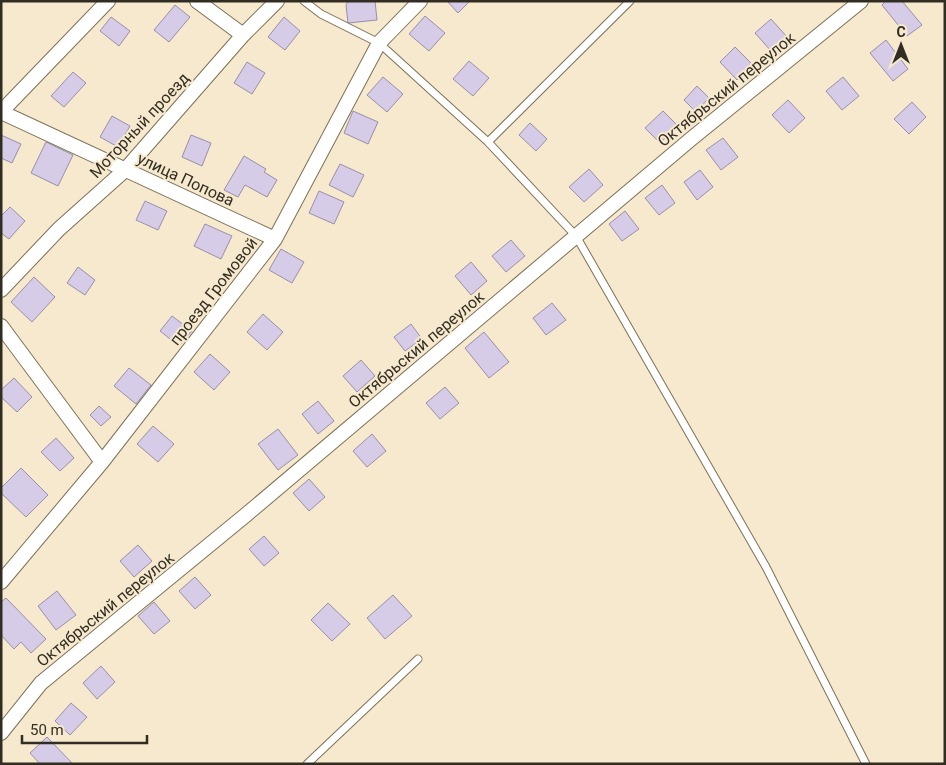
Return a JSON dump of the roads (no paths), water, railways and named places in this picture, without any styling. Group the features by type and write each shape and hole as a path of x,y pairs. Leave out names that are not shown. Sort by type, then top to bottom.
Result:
{"street":[{"path":"1,112 108,1"},
{"path":"197,1 243,36"},
{"name":"Моторный проезд","path":"1,290 59,229 125,170 243,36 277,1"},
{"name":"проезд Громовой","path":"1,582 102,462 275,239 379,43 420,1"},
{"name":"Октябрьский переулок","path":"1,733 41,683 255,508 691,139 861,1"},
{"name":"улица Попова","path":"1,112 275,239"},
{"path":"1,326 102,462"}],"lane":[{"path":"304,1 321,14 379,43 488,142 576,236 766,567 866,764"},
{"path":"488,142 630,1"},
{"path":"307,764 418,660"}]}
